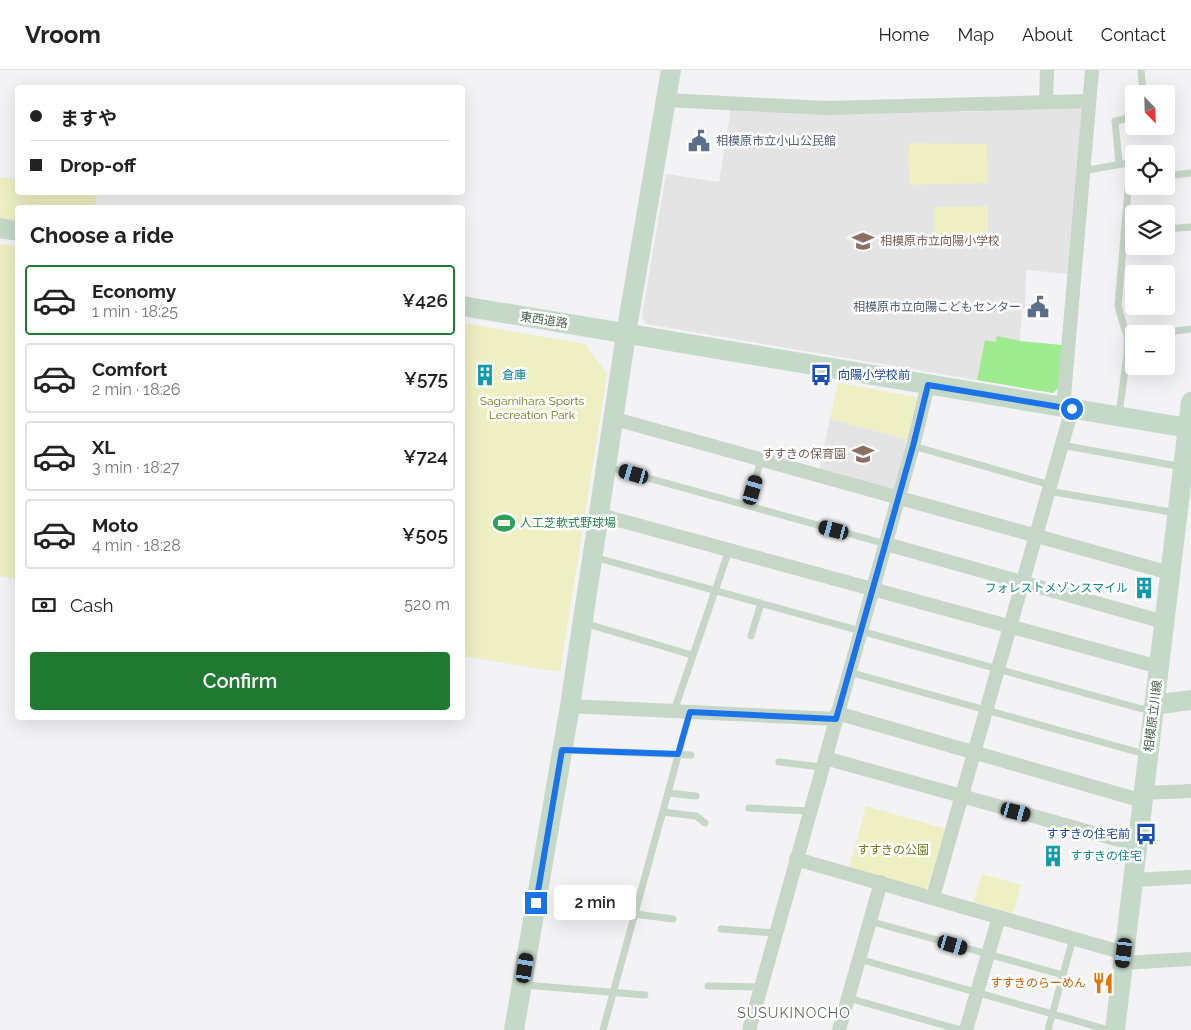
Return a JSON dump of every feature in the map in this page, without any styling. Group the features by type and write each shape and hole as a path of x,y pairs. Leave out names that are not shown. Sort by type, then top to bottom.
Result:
{"street":[{"path":"514,1030 570,706 608,467 626,334 671,70"},
{"path":"1046,102 1047,70"},
{"path":"933,897 1061,445 1068,408 1083,171 1092,70"},
{"path":"666,100 826,108 1089,101"},
{"path":"0,228 15,230"},
{"name":"東西道路","path":"465,307 1188,428"},
{"path":"749,1030 809,811 886,544 928,385"},
{"name":"相模原立川線","path":"1115,1030 1191,402"},
{"path":"615,419 1036,534 1170,573"},
{"path":"600,515 1159,667"},
{"path":"886,544 1164,622"},
{"path":"1154,705 1191,700"},
{"path":"570,706 690,712 837,716 1143,797 1191,791"},
{"path":"823,763 961,797 1137,845"},
{"path":"796,859 1073,938 1123,958 1191,959"},
{"path":"1133,880 1191,877"},
{"path":"839,1030 868,921 881,882"},
{"path":"966,1030 998,917"}],"lane":[{"path":"1141,70 1142,85"},
{"path":"1119,164 1115,121 1125,119"},
{"path":"1083,171 1125,164"},
{"path":"1175,175 1191,173"},
{"path":"1125,325 1118,306 1129,195"},
{"path":"1175,228 1191,227"},
{"path":"1175,331 1191,329"},
{"path":"1118,416 1125,369"},
{"path":"1061,445 1183,467"},
{"path":"913,446 1049,488 1178,513"},
{"path":"748,506 761,459"},
{"path":"608,467 886,544"},
{"path":"674,711 729,550"},
{"path":"594,556 1142,709 1154,705"},
{"path":"751,636 761,603"},
{"path":"582,622 692,655"},
{"path":"849,672 1148,755"},
{"path":"603,1030 690,712"},
{"path":"562,750 691,755"},
{"path":"778,762 823,763"},
{"path":"668,793 696,796"},
{"path":"749,808 809,811"},
{"path":"663,812 696,816 705,824"},
{"path":"635,914 673,919"},
{"path":"868,921 1063,975"},
{"path":"721,929 775,933"},
{"path":"1048,1030 1054,1014 1073,938"},
{"path":"858,959 1109,1030"},
{"path":"522,984 645,995"},
{"path":"708,986 761,987"},
{"path":"848,998 961,1030"}],"shaded area":[{"name":"相模原市立向陽小学校","path":"1080,105 1083,110 1069,274 1026,270 1025,308 1022,308 1020,341 1053,393 646,324 642,316 666,174 719,182 731,108 825,113 971,112"},
{"path":"997,336 1020,341 1062,345 1059,388 1053,393 977,380 985,340 996,342"},
{"name":"すすきの保育園","path":"830,419 907,439 895,489 890,491 819,470"}],"green space":[{"path":"908,143 987,144 988,183 909,185"},
{"path":"0,177 15,180 15,195 97,195 95,205 15,205 15,221 0,218"},
{"path":"988,206 988,246 935,248 934,207"},
{"path":"0,244 15,247 15,579 0,576"},
{"name":"Sagamihara Sports Lecreation Park","path":"465,323 585,344 607,374 560,672 465,656"},
{"path":"838,383 916,397 917,401 907,439 830,419"},
{"name":"すすきの公園","path":"866,806 946,829 925,895 848,872"},
{"path":"982,874 1021,885 1013,913 973,902"}],"place":[{"name":"相模原市立小山公民館","path":"699,141"},
{"name":"相模原市立向陽小学校","path":"863,241"},
{"name":"相模原市立向陽こどもセンター","path":"1038,307"},
{"name":"倉庫","path":"485,375"},
{"name":"向陽小学校前","path":"821,375"},
{"name":"すすきの保育園","path":"863,454"},
{"name":"人工芝軟式野球場","path":"504,523"},
{"name":"フォレストメゾンスマイル","path":"1144,588"},
{"name":"すすきの住宅前","path":"1146,834"},
{"name":"すすきの住宅","path":"1053,856"},
{"name":"すすきのらーめん","path":"1103,983"}],"district":[{"name":"SUSUKINOCHO","path":"794,1013"}],"route":[{"path":"536,903 562,750 678,754 690,712 836,719 913,446 928,385 1072,409"}]}
